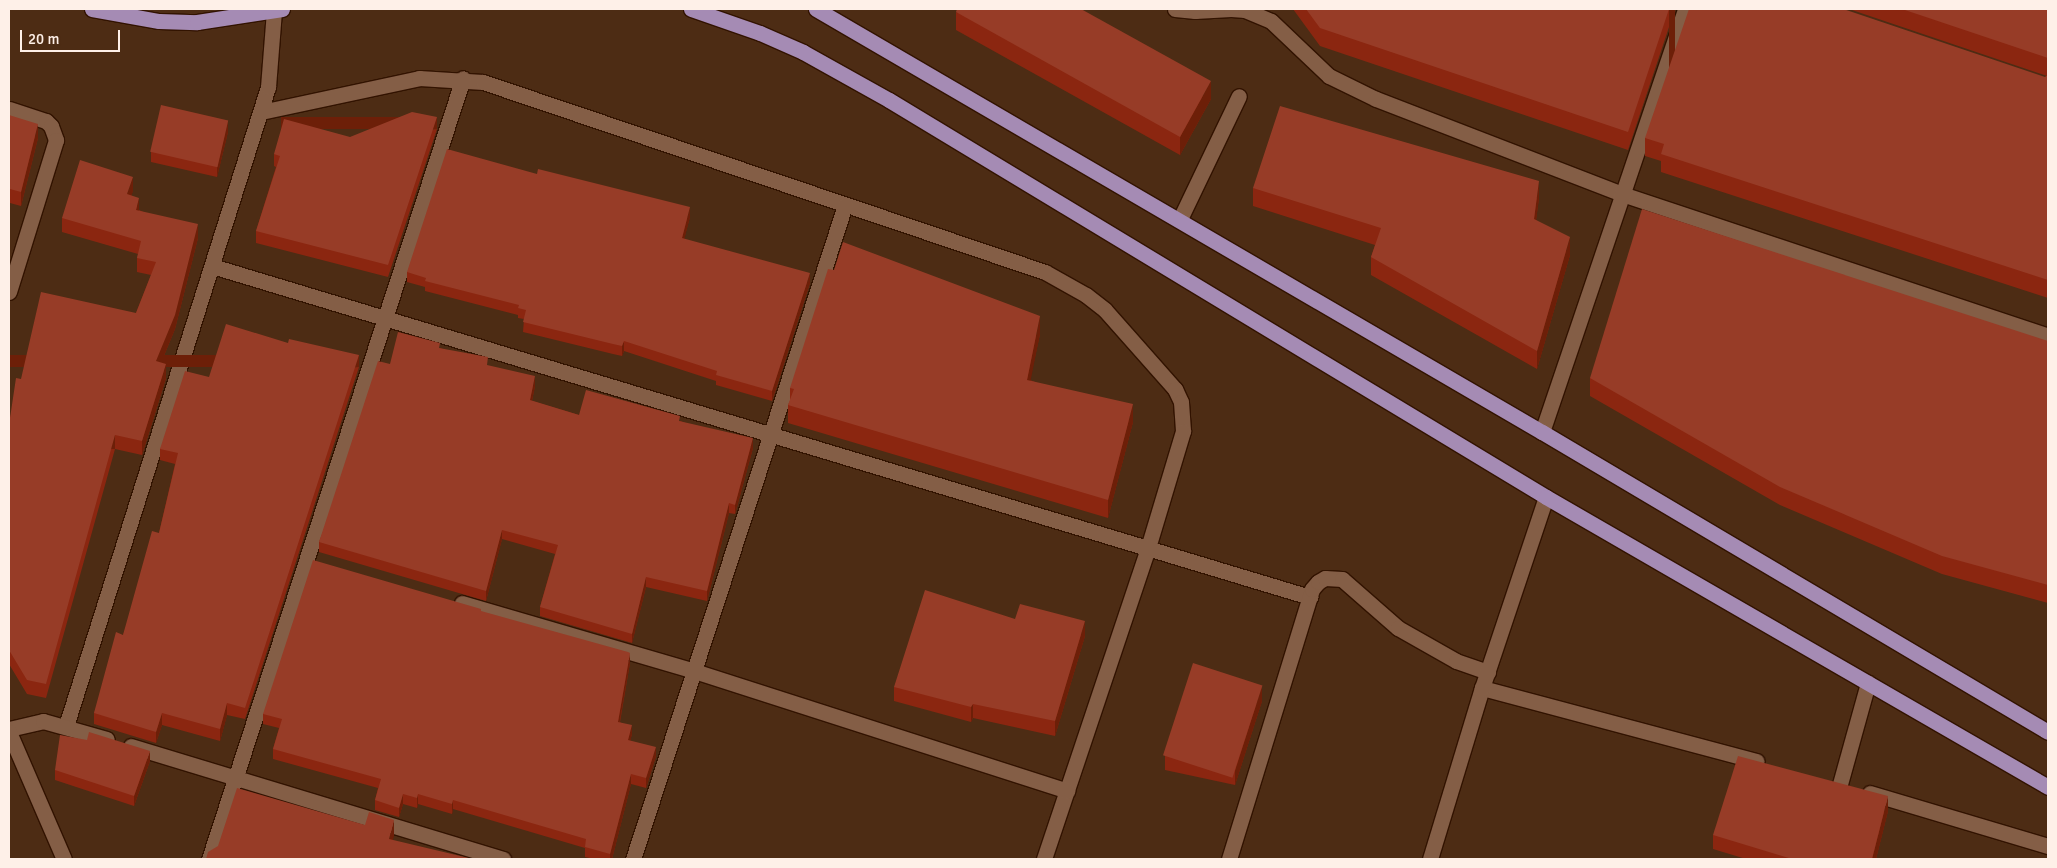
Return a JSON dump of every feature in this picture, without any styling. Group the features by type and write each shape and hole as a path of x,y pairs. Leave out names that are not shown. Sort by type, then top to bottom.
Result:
{"main road":[{"path":"92,9 159,21 197,22 278,10"},
{"path":"691,9 760,33 803,52 889,100 1546,497 2048,787"},
{"path":"816,9 1180,219 2048,732"}],"street":[{"path":"1175,9 1231,9 1259,12 1282,29 1329,76 1352,89 1622,194 2048,336"},
{"path":"1542,432 1685,9"},
{"path":"66,726 260,112 272,62 278,10"},
{"path":"260,112 398,81 463,78 503,87 845,205 1030,266 1066,282 1105,310 1166,377 1181,402 1183,431 1148,548 1044,859"},
{"path":"209,859 463,78"},
{"path":"1180,219 1239,96"},
{"path":"9,109 46,121 51,126 56,140 9,292"},
{"path":"633,859 845,205"},
{"path":"212,266 1310,597"},
{"path":"1430,859 1482,688 1546,497"},
{"path":"307,558 326,563"},
{"path":"1229,859 1312,589 1325,578 1342,579 1372,608 1420,641 1456,661 1488,672"},
{"path":"448,599 694,671 1067,791"},
{"path":"1840,784 1868,683"},
{"path":"1482,688 1774,766"},
{"path":"64,859 9,730 43,721 66,726 503,859"},
{"path":"1821,779 2048,846"}],"building":[{"path":"957,9 1081,9 1211,81 1180,137 956,12"},
{"path":"1306,9 1669,9 1628,132 1320,28"},
{"path":"1689,9 1843,9 2045,77 2048,75 2048,280 1661,154 1664,144 1645,138"},
{"path":"1902,9 2048,9 2048,58"},
{"path":"161,105 228,121 217,167 150,152"},
{"path":"1280,106 1539,181 1534,219 1570,237 1537,351 1371,257 1381,228 1253,188"},
{"path":"412,112 437,117 388,265 256,231 280,156 274,154 284,119 350,137"},
{"path":"9,115 38,124 21,192 10,189 9,193"},
{"path":"447,149 537,174 538,169 690,207 682,238 810,273 772,391 716,375 717,371 624,341 622,346 523,322 526,310 518,308 519,305 425,281 426,278 407,272"},
{"path":"80,160 133,177 127,194 139,198 136,210 198,224 175,315 156,361 166,364 142,441 115,435 46,684 27,680 9,650 9,418 16,378 21,379 41,292 136,313 156,262 137,258 141,241 62,218"},
{"path":"1642,209 2048,341 2048,585 1942,556 1780,487 1590,378"},
{"path":"843,242 1040,316 1027,380 1133,404 1108,500 788,405 794,389 790,388 828,269 834,270"},
{"path":"226,324 288,343 289,339 359,355 245,708 227,703 220,729 162,713 156,732 94,713 116,632 123,635 152,531 159,533 178,453 160,449 185,371 209,377"},
{"path":"398,332 440,343 439,348 488,357 487,365 535,376 530,400 579,415 586,390 680,416 679,421 753,438 735,505 729,503 707,591 646,577 632,634 540,607 558,545 502,530 486,591 319,542 378,361 390,364"},
{"path":"313,560 481,609 481,611 630,653 618,722 632,725 628,740 656,747 646,778 631,774 610,854 585,847 586,839 453,800 452,804 418,794 417,798 403,794 399,808 375,800 381,779 273,749 282,719 263,714"},
{"path":"925,590 1015,619 1020,604 1085,621 1055,721 973,704 971,707 894,687"},
{"path":"1193,663 1262,686 1232,778 1163,755"},
{"path":"89,732 150,751 134,796 55,770 60,735 87,740"},
{"path":"1738,756 1888,796 1872,859 1792,859 1713,835"},
{"path":"237,788 365,825 369,812 394,820 389,839 473,859 206,859 208,852 218,846"}]}
